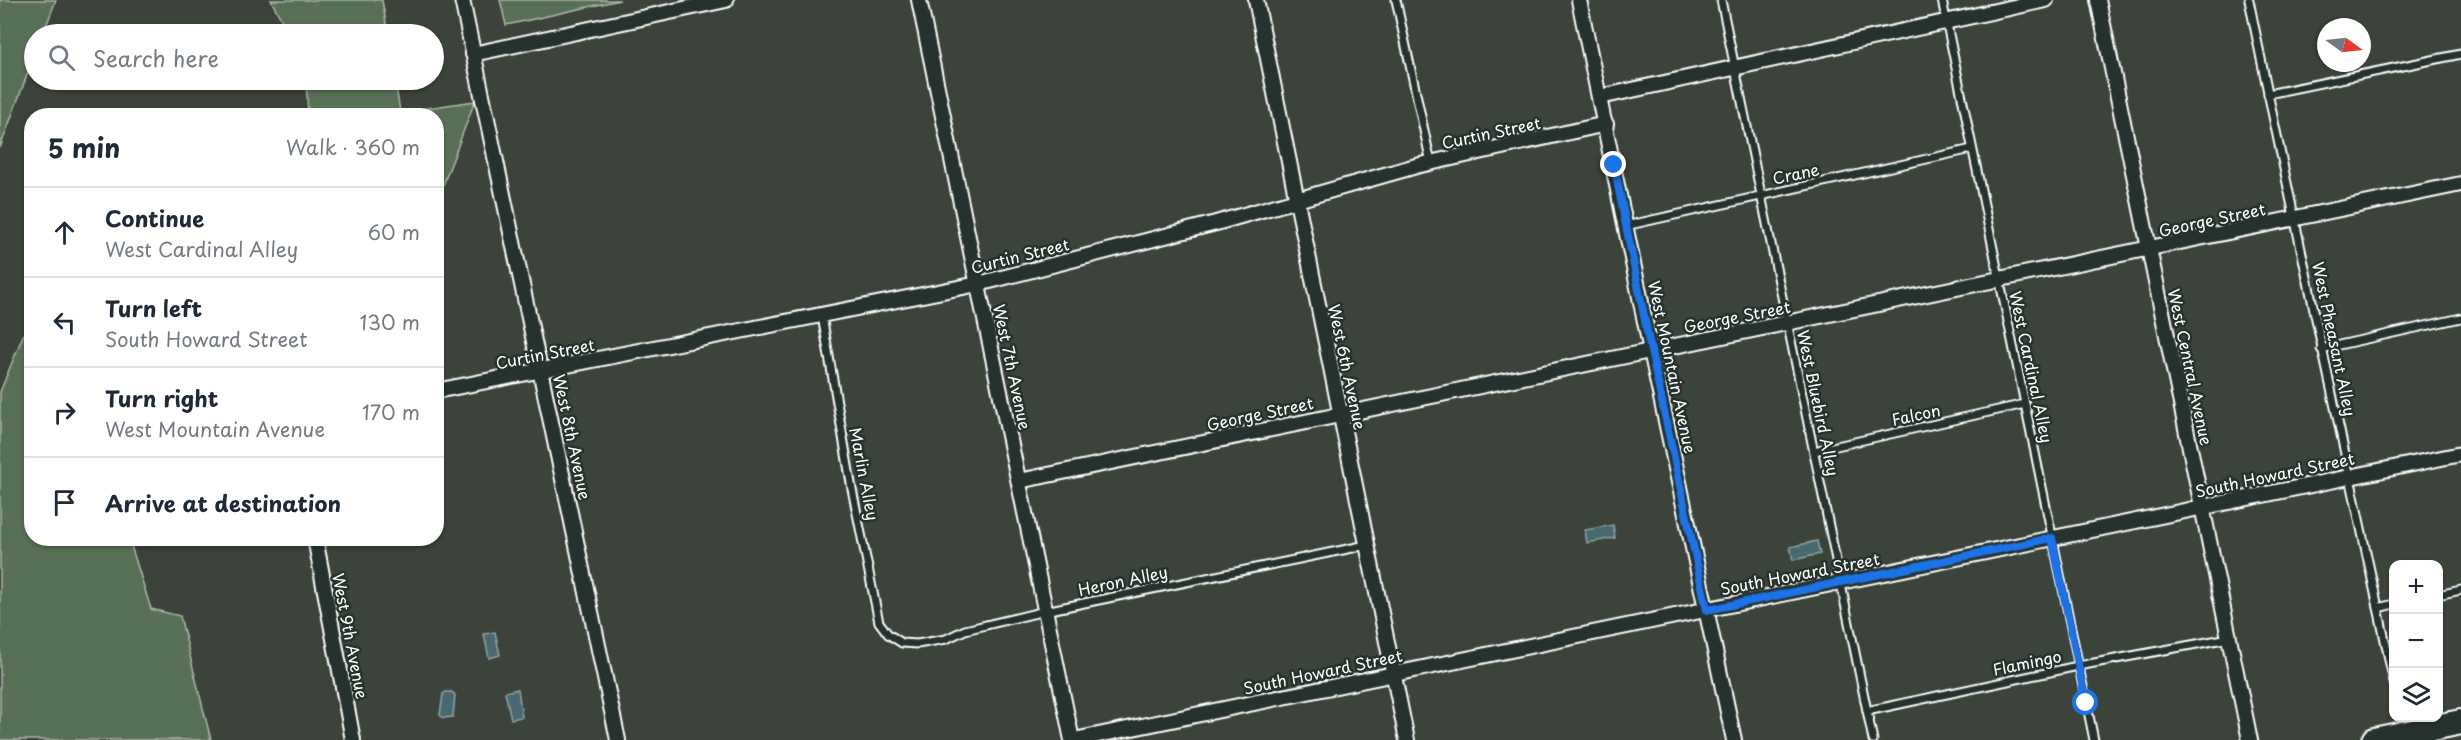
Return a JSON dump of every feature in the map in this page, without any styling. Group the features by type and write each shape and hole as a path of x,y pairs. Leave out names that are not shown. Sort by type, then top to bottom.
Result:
{"highway":[{"path":"2374,740 2461,722"}],"street":[{"name":"West 8th Avenue","path":"462,0 618,740"},
{"path":"473,54 726,0"},
{"name":"West 7th Avenue","path":"919,0 1073,740"},
{"name":"West 6th Avenue","path":"1256,0 1407,740"},
{"name":"West Mountain Avenue","path":"1579,0 1734,740"},
{"path":"1600,97 2046,0"},
{"name":"West Central Avenue","path":"2098,0 2250,740"},
{"name":"Curtin Street","path":"444,390 978,284 1216,223 1431,163 1606,124"},
{"name":"George Street","path":"1019,481 2461,184"},
{"name":"South Howard Street","path":"1073,740 2461,454"},
{"name":"West 9th Avenue","path":"317,546 353,740"}],"lane":[{"path":"1396,0 1431,163"},
{"name":"West Bluebird Alley","path":"1721,0 1873,740"},
{"name":"West Cardinal Alley","path":"1942,0 2094,740"},
{"name":"West Pheasant Alley","path":"2249,0 2321,350 2351,476 2391,668"},
{"path":"2268,94 2461,54"},
{"name":"Crane","path":"1625,226 1972,149"},
{"name":"Marlin Alley","path":"822,316 852,489 879,622 888,634"},
{"path":"2321,350 2461,318"},
{"name":"Falcon","path":"1814,451 2025,404"},
{"name":"Heron Alley","path":"888,634 902,643 917,644 946,639 965,630 1046,611 1367,545"},
{"path":"2443,594 2461,591"},
{"path":"2378,608 2389,605"},
{"name":"Flamingo","path":"1867,711 2078,666 2229,638"}],"green space":[{"path":"0,0 56,0 47,24 24,24 24,83 0,148"},
{"path":"271,0 382,0 386,24 284,24"},
{"path":"500,0 620,0 506,25"},
{"path":"307,90 397,90 399,108 308,108"},
{"path":"475,101 444,183 444,108 427,108"},
{"path":"24,333 24,546 131,546 151,609 180,616 211,740 0,740 0,392"}],"water":[{"path":"1613,525 1615,538 1587,543 1585,530"},
{"path":"1817,541 1820,554 1793,560 1790,547"},
{"path":"495,632 500,655 489,658 484,634"},
{"path":"518,689 522,717 511,719 505,692"},
{"path":"452,692 455,695 453,717 443,718 440,715 443,694"}],"route":[{"path":"1614,165 1651,351 1707,610 2052,538 2086,703"}]}
